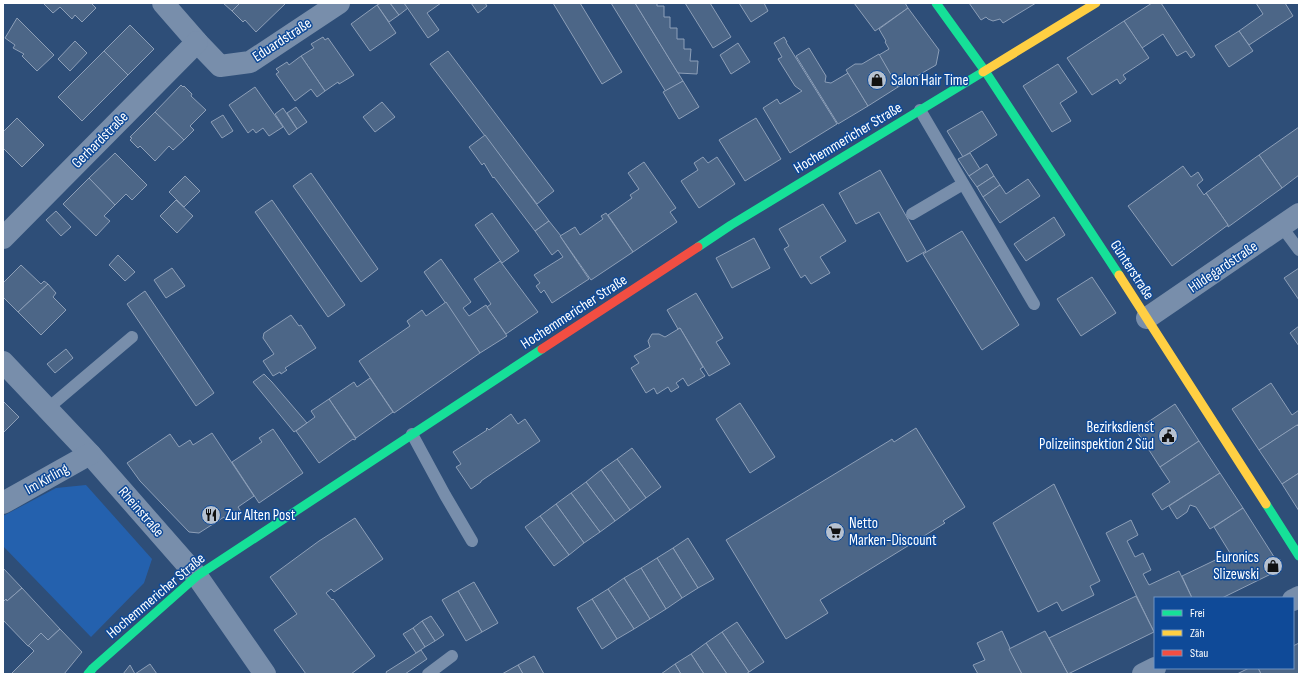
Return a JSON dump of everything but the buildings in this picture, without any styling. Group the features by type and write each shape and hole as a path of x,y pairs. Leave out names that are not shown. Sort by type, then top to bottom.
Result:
{"street":[{"path":"163,3 197,42"},
{"name":"Eduardstraße","path":"197,42 220,66 250,62 339,3"},
{"name":"Günterstraße","path":"936,3 985,71 1147,318 1299,556"},
{"name":"Hochemmericher Straße","path":"88,674 197,576 731,225 1096,3"},
{"name":"Gerhardstraße","path":"3,238 197,42"},
{"name":"Hildegardstraße","path":"1147,318 1291,221"},
{"name":"Rheinstraße","path":"3,362 90,454 197,576 265,674"},
{"name":"Im Kirling","path":"3,503 90,454"},
{"path":"1143,674 1154,668"}],"lane":[{"path":"920,110 1034,304"},
{"path":"912,214 964,184"},
{"path":"1291,221 1299,250"},
{"path":"47,409 132,337"},
{"path":"412,434 472,541"},
{"path":"428,674 452,656"}],"shaded area":[{"path":"86,485 152,559 144,583 91,637 3,546 3,516 56,488"}],"traffic: fast":[{"path":"936,3 985,71 1119,275"},
{"path":"698,247 731,225 983,72"},
{"path":"88,674 197,576 542,349"},
{"path":"1266,504 1299,556"}],"traffic: slow":[{"path":"983,72 1096,3"},
{"path":"1119,275 1266,504"}],"traffic: jam":[{"path":"542,349 698,247"}],"place":[{"name":"Salon Hair Time","path":"877,80"},
{"name":"Bezirksdienst Polizeiinspektion 2 Süd","path":"1168,436"},
{"name":"Zur Alten Post","path":"211,515"},
{"name":"Netto Marken-Discount","path":"835,532"},
{"name":"Euronics Slizewski","path":"1273,566"}]}
